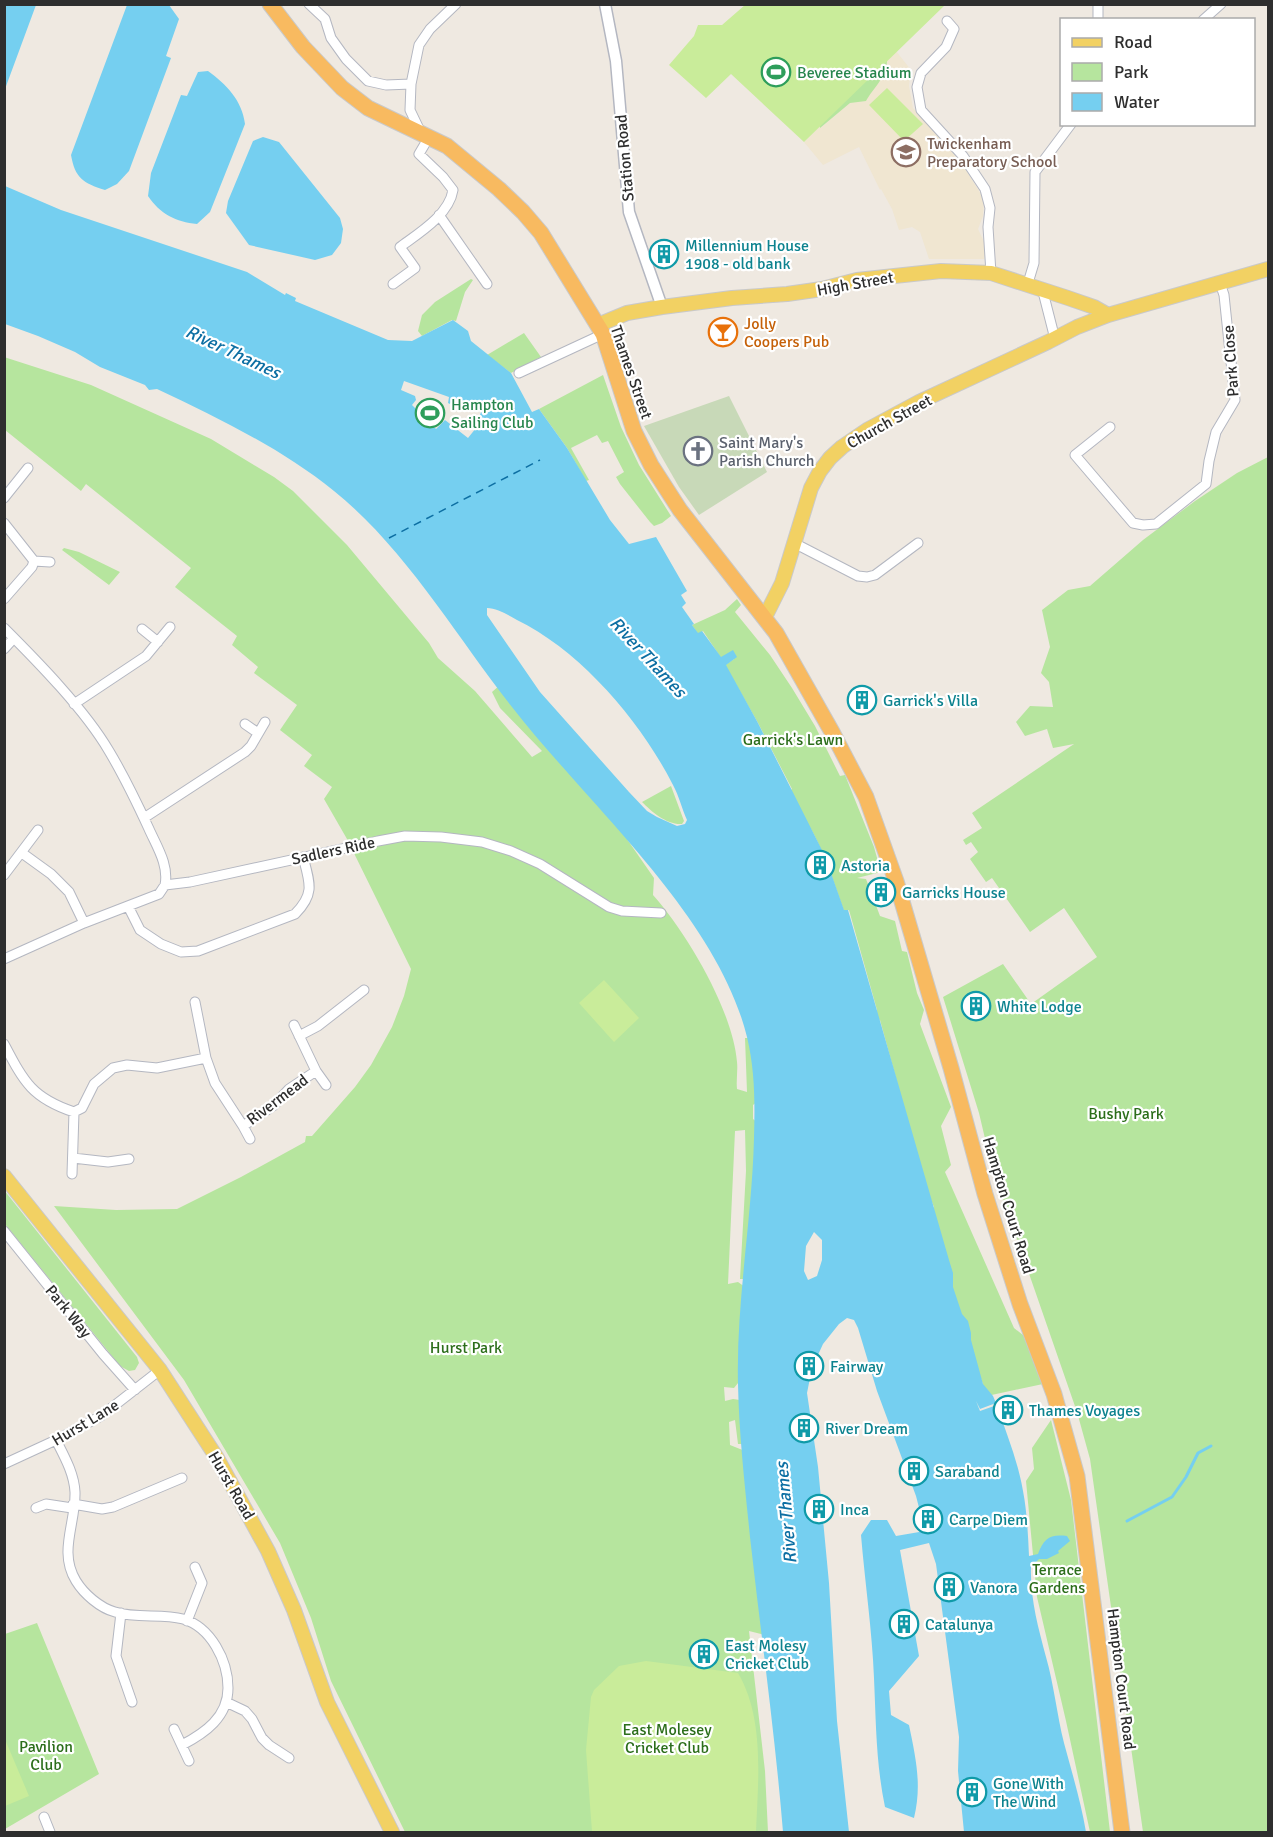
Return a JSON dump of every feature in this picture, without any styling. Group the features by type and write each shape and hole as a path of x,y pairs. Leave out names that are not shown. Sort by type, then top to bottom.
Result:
{"highway":[{"name":"Thames Street","path":"270,4 303,47 342,88 368,108 447,146 480,172 523,212 541,233 600,329 634,431 651,465 668,494 695,531 765,617"},
{"name":"Hampton Court Road","path":"765,617 787,651 832,732 874,818 915,944 999,1238 1020,1304 1054,1394 1077,1476 1120,1801 1122,1833"}],"main road":[{"name":"Church Street","path":"765,617 782,583 811,488 820,471 842,447 867,430 919,402 1077,327 1108,315 1269,268"},
{"name":"High Street","path":"600,329 627,313 662,307 788,294 896,275 941,271 991,273 1094,307 1108,315"},
{"name":"Hurst Road","path":"4,1176 160,1370 217,1458 268,1551 294,1610 327,1701 392,1833"}],"street":[{"path":"309,4 325,19 331,38 346,59 368,81 386,85 411,84"},
{"path":"438,4 445,13"},
{"path":"393,284 415,268 400,247 431,224 451,200 453,190 419,154 425,135 410,110 411,84 419,45 430,28 456,4"},
{"name":"Station Road","path":"605,4 616,61 629,212 662,307"},
{"path":"1205,18 1221,4"},
{"path":"947,21 954,29 966,29"},
{"path":"954,29 946,47 921,73 916,87 921,110 963,156 985,189 990,208 988,227 991,273"},
{"path":"1055,339 1035,286 1035,172 1070,126"},
{"path":"439,215 487,284"},
{"name":"Park Close","path":"1110,428 1075,455 1133,523 1156,524 1206,484 1216,432 1235,400 1224,295 1220,283"},
{"path":"519,373 600,329"},
{"path":"4,498 28,468"},
{"path":"4,523 34,561 50,562"},
{"path":"794,543 858,576 867,577 874,575 918,543"},
{"path":"4,599 32,567 34,561"},
{"path":"74,704 146,656 170,627"},
{"path":"4,628 74,704 109,750 164,862 167,874 165,885"},
{"path":"142,629 158,642"},
{"path":"4,650 14,638"},
{"path":"144,818 245,752 265,722"},
{"path":"244,724 258,733"},
{"path":"4,875 38,830"},
{"name":"Sadlers Ride","path":"5,959 84,923 159,894 165,885 189,882 405,836 482,842 540,864 609,907 622,911 661,912"},
{"path":"22,853 51,874 69,892 84,923"},
{"path":"128,906 137,926 145,935 181,952 198,951 295,914 306,903 310,891 303,857"},
{"path":"299,1036 318,1026 364,990"},
{"name":"Rivermead","path":"195,1002 206,1058 215,1083 243,1126 273,1106 289,1089 316,1071"},
{"name":"Rivermead","path":"294,1025 316,1071 326,1085"},
{"path":"4,1044 23,1079 35,1093 57,1106 74,1112 82,1108 94,1084 113,1068 126,1065 157,1068 206,1058"},
{"path":"72,1174 74,1112"},
{"path":"243,1126 250,1139"},
{"path":"73,1158 108,1162 129,1159"},
{"name":"Park Way","path":"4,1231 103,1354 135,1390"},
{"name":"Hurst Lane","path":"4,1464 101,1416 160,1370"},
{"path":"56,1440 69,1467 75,1492 67,1546 68,1564 76,1581 91,1599 114,1612 184,1619 199,1628 212,1641 222,1657 227,1674 226,1702 218,1717 204,1734 182,1745"},
{"path":"36,1508 46,1504 102,1509 113,1507 182,1478"},
{"path":"187,1621 202,1583 195,1567"},
{"path":"121,1613 116,1656 132,1702"},
{"path":"226,1702 245,1711 262,1738 289,1758"},
{"path":"174,1728 189,1761"},
{"path":"44,1817 49,1832"}],"shaded area":[{"name":"Twickenham Preparatory School","path":"896,51 911,70 909,86 913,108 961,162 984,199 983,216 978,229 986,246 984,259 929,259 920,232 912,227 899,230 892,209 859,147 823,165 804,142"}],"green space":[{"name":"Beveree Stadium","path":"745,5 945,5 804,142 731,74 706,98 669,65 694,36 698,25 722,25"},
{"path":"877,58 887,61 886,67 866,101 850,103 820,128 819,118"},
{"path":"887,88 923,124 904,141 869,105"},
{"path":"471,279 473,280 465,292 456,321 452,320 422,336 418,331 422,315 435,302"},
{"path":"524,333 541,357 511,373 487,355"},
{"name":"Hurst Park","path":"4,357 91,385 211,439 293,491 347,545 429,643 438,658 475,691 532,757 542,751 500,708 492,692 500,685 613,819 654,878 653,895 680,930 718,997 734,1042 737,1089 747,1092 745,1038 756,1038 763,1097 753,1105 753,1119 771,1133 750,1279 740,1279 746,1171 745,1130 735,1131 728,1284 738,1282 752,1292 746,1373 734,1388 724,1387 725,1401 733,1399 747,1401 748,1444 738,1444 735,1420 729,1422 730,1445 745,1451 765,1635 749,1631 765,1771 768,1832 405,1832 331,1681 311,1618 280,1543 184,1380 54,1206 116,1210 177,1209 305,1142 306,1136 312,1136 371,1065 392,1027 411,969 347,839 324,799 332,787 304,766 312,755 280,730 297,705 254,673 258,667 232,645 237,636 175,587 191,568 86,484 81,491 5,430"},
{"path":"603,375 621,427 639,465 671,516 654,526 616,477 624,472 608,441 602,443 597,435 571,448 589,480 586,481 567,448 539,409"},
{"path":"729,396 767,472 699,515 679,487 644,426"},
{"name":"Bushy Park","path":"1268,457 1268,1832 1143,1832 1090,1459 1077,1412 991,1164 979,1113 943,997 1003,964 1031,1004 1097,957 1064,908 1030,932 992,878 986,882 970,859 978,852 971,842 966,845 963,840 982,828 972,813 1074,744 1053,748 1047,729 1025,736 1016,722 1030,706 1053,707 1049,682 1041,673 1050,647 1042,610 1068,590 1090,586 1143,540 1195,501 1237,473"},
{"path":"64,548 79,552 120,572 109,585 62,550"},
{"name":"Garrick's Lawn","path":"737,599 741,605 735,612 770,655 815,726 840,776 845,775 874,847 881,872 857,878 866,879 880,916 895,921 902,951 907,952 917,993 924,1010 920,1024 951,1107 941,1126 951,1165 945,1172 1014,1328 1028,1339 1043,1384 987,1396 926,1218 934,1207 912,1154 916,1151 880,1020 875,1018 877,1010 849,910 844,911 814,835 787,794 792,789 725,665 734,659 721,658 703,631 698,634 692,625 725,610"},
{"path":"671,786 684,821 682,824 665,820 642,802"},
{"path":"604,980 639,1018 614,1042 579,1003"},
{"path":"4,1190 137,1357 139,1363 135,1370 129,1371 120,1366 5,1224"},
{"name":"Terrace Gardens","path":"1051,1420 1071,1500 1110,1832 1090,1832 1037,1597 1026,1481 1034,1469 1032,1448"},
{"name":"Pavilion Club","path":"37,1623 99,1774 5,1829 5,1634"},
{"name":"East Molesey Cricket Club","path":"646,1661 738,1673 747,1691 756,1730 758,1771 756,1832 592,1832 586,1750 591,1697 594,1690 619,1666"},
{"path":"4,1737 29,1796 5,1806 4,1806"}],"water":[{"path":"4,5 36,5 5,89"},
{"path":"127,5 169,5 179,19 166,56 171,58 129,171 117,184 105,190 81,179 71,155"},
{"path":"208,71 221,81 237,100 245,124 210,212 197,224 169,216 148,196 151,173 181,95 187,96 198,72"},
{"path":"263,137 279,142 340,218 343,229 341,243 332,255 315,260 249,245 226,213 228,201 253,141"},
{"name":"River Thames","path":"5,186 61,210 247,272 285,295 286,293 296,298 295,301 388,340 412,341 453,320 468,331 471,341 511,373 532,412 539,409 567,448 610,520 629,544 656,537 687,591 681,595 686,603 682,607 694,624 692,625 698,633 702,631 721,657 733,650 737,657 726,665 825,856 844,910 848,910 953,1273 953,1287 962,1314 968,1321 983,1384 996,1403 980,1409 976,1401 980,1411 997,1405 1018,1469 1023,1491 1029,1556 1038,1554 1048,1538 1067,1536 1070,1541 1058,1551 1059,1553 1047,1559 1039,1559 1031,1567 1031,1579 1037,1624 1086,1832 964,1832 958,1771 959,1737 936,1564 929,1543 900,1550 919,1656 889,1691 891,1715 909,1725 912,1737 918,1783 914,1818 885,1807 878,1759 872,1642 861,1535 871,1520 887,1520 896,1536 925,1531 916,1496 877,1391 858,1328 854,1320 847,1318 839,1324 823,1344 812,1368 807,1393 818,1467 829,1583 837,1721 849,1832 783,1832 742,1460 738,1384 739,1322 753,1169 754,1100 750,1049 731,992 708,948 680,905 647,863 512,707 407,566 360,514 314,475 271,447 157,389 149,390 145,385 100,367 75,352 5,324","holes":["404,381 449,397 448,403 450,404 453,399 481,412 476,428 468,438 445,420 436,429 412,405 416,400 415,396 401,390","487,608 499,610 541,633 564,650 607,690 660,761 677,794 687,820 685,824 677,826 647,811 540,692 487,615","814,1232 822,1240 822,1260 817,1276 808,1280 804,1271 806,1246"]}],"waterway":[{"path":"1127,1521 1172,1497 1186,1477 1198,1453 1211,1446"}],"ferry route":[{"path":"389,538 540,460"}],"place":[{"name":"Beveree Stadium","path":"776,72"},
{"name":"Twickenham Preparatory School","path":"906,152"},
{"name":"Millennium House 1908 - old bank","path":"664,254"},
{"name":"Jolly Coopers Pub","path":"723,332"},
{"name":"Hampton Sailing Club","path":"430,413"},
{"name":"Saint Mary's Parish Church","path":"698,451"},
{"name":"Garrick's Villa","path":"862,700"},
{"name":"Astoria","path":"820,865"},
{"name":"Garricks House","path":"881,892"},
{"name":"White Lodge","path":"976,1006"},
{"name":"Fairway","path":"809,1366"},
{"name":"Thames Voyages","path":"1008,1410"},
{"name":"River Dream","path":"804,1428"},
{"name":"Saraband","path":"914,1471"},
{"name":"Inca","path":"819,1509"},
{"name":"Carpe Diem","path":"928,1519"},
{"name":"Vanora","path":"949,1587"},
{"name":"Catalunya","path":"904,1624"},
{"name":"East Molesy Cricket Club","path":"704,1654"},
{"name":"Gone With The Wind","path":"972,1792"}]}
